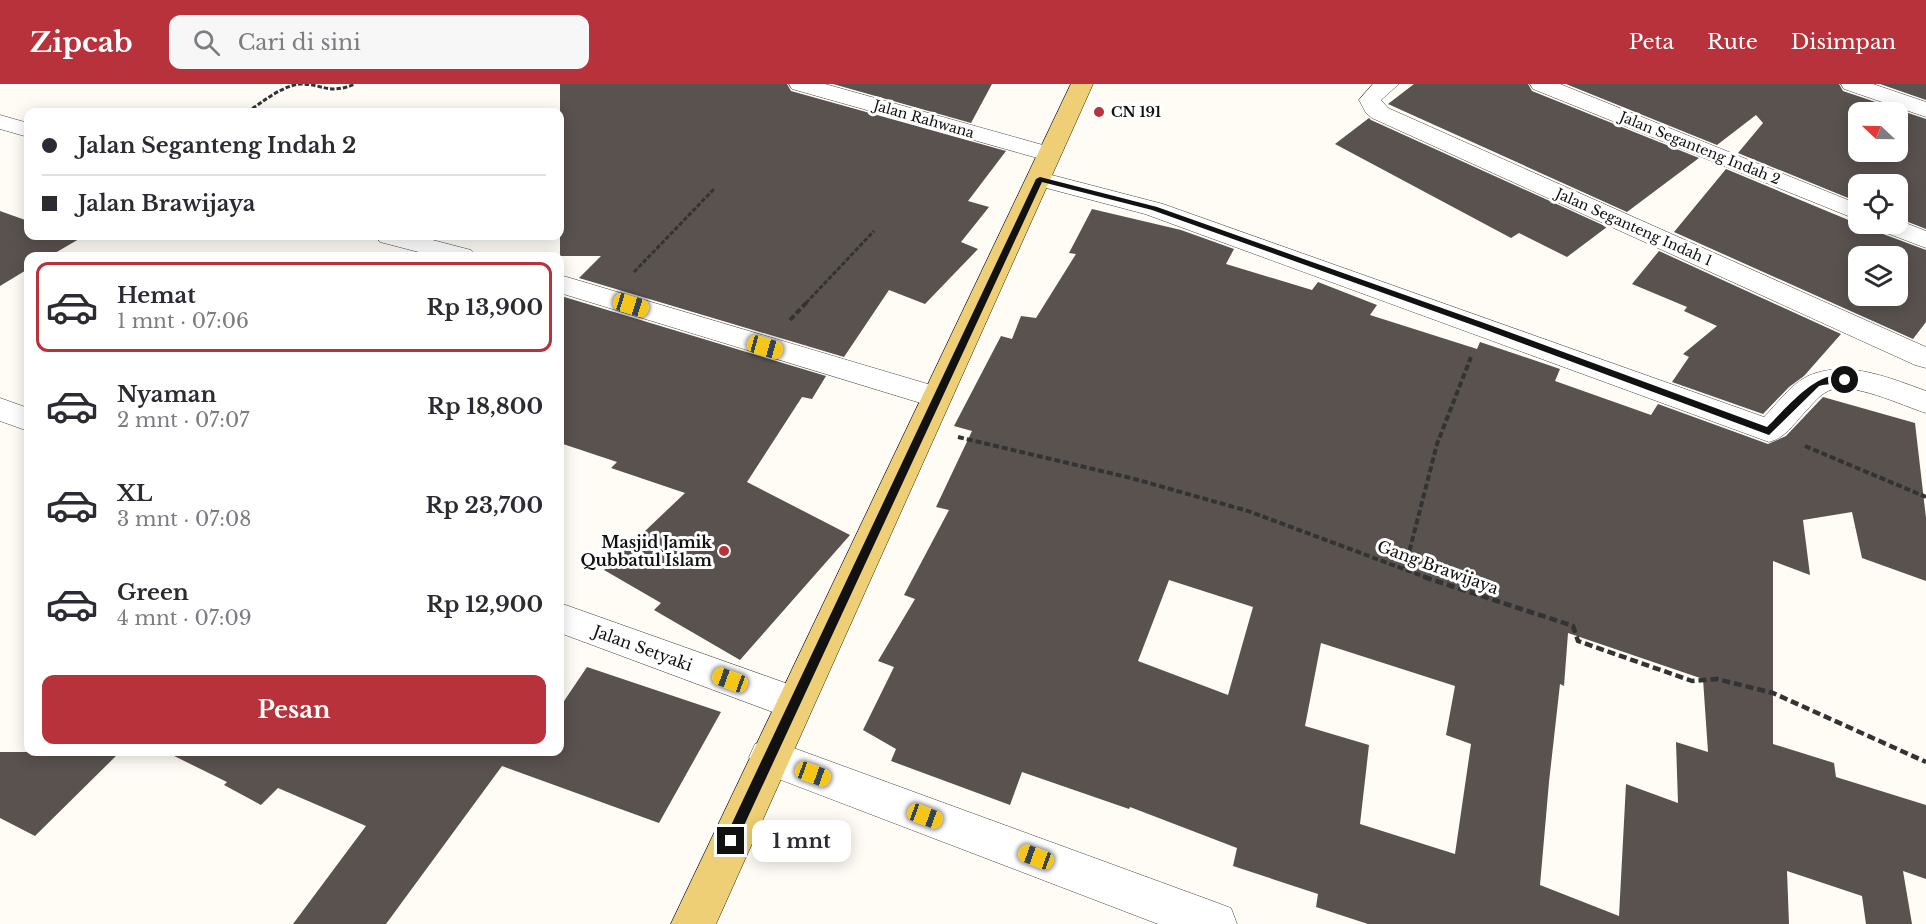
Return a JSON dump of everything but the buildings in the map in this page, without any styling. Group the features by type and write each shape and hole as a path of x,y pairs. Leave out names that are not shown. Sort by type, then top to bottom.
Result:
{"main road":[{"path":"693,924 1082,84"}],"street":[{"name":"Jalan Rahwana","path":"800,84 1044,167 1769,431"},
{"name":"Jalan Seganteng Indah 1","path":"1388,84 1371,98 1372,105 1380,113 1926,357"},
{"name":"Jalan Seganteng Indah 2","path":"1541,84 1848,209"},
{"path":"1852,84 1926,110"},
{"path":"0,122 24,129"},
{"path":"1908,233 1926,240"},
{"path":"404,240 447,252"},
{"path":"564,285 937,397"},
{"path":"1891,390 1926,357"},
{"path":"1769,431 1816,384 1822,382 1854,381 1926,402"},
{"path":"0,409 24,418"},
{"name":"Jalan Setyaki","path":"564,619 794,703"},
{"path":"769,757 1215,924"}],"path":[{"path":"254,108 291,86 311,84 334,91 355,84"},
{"path":"608,298 714,189"},
{"path":"765,347 874,231"},
{"path":"1406,568 1437,444 1484,326"},
{"name":"Gang Brawijaya","path":"922,428 1131,478 1248,511 1406,568 1446,585 1573,626 1578,641 1692,681 1716,679 1773,693 1926,762"},
{"path":"1769,431 1926,498"}],"place":[{"name":"CN 191","path":"1099,112"},
{"name":"Masjid Jamik Qubbatul Islam","path":"724,551"}],"route":[{"path":"731,841 1040,179 1155,209 1484,326 1769,431 1816,384 1829,380 1845,380"}]}
